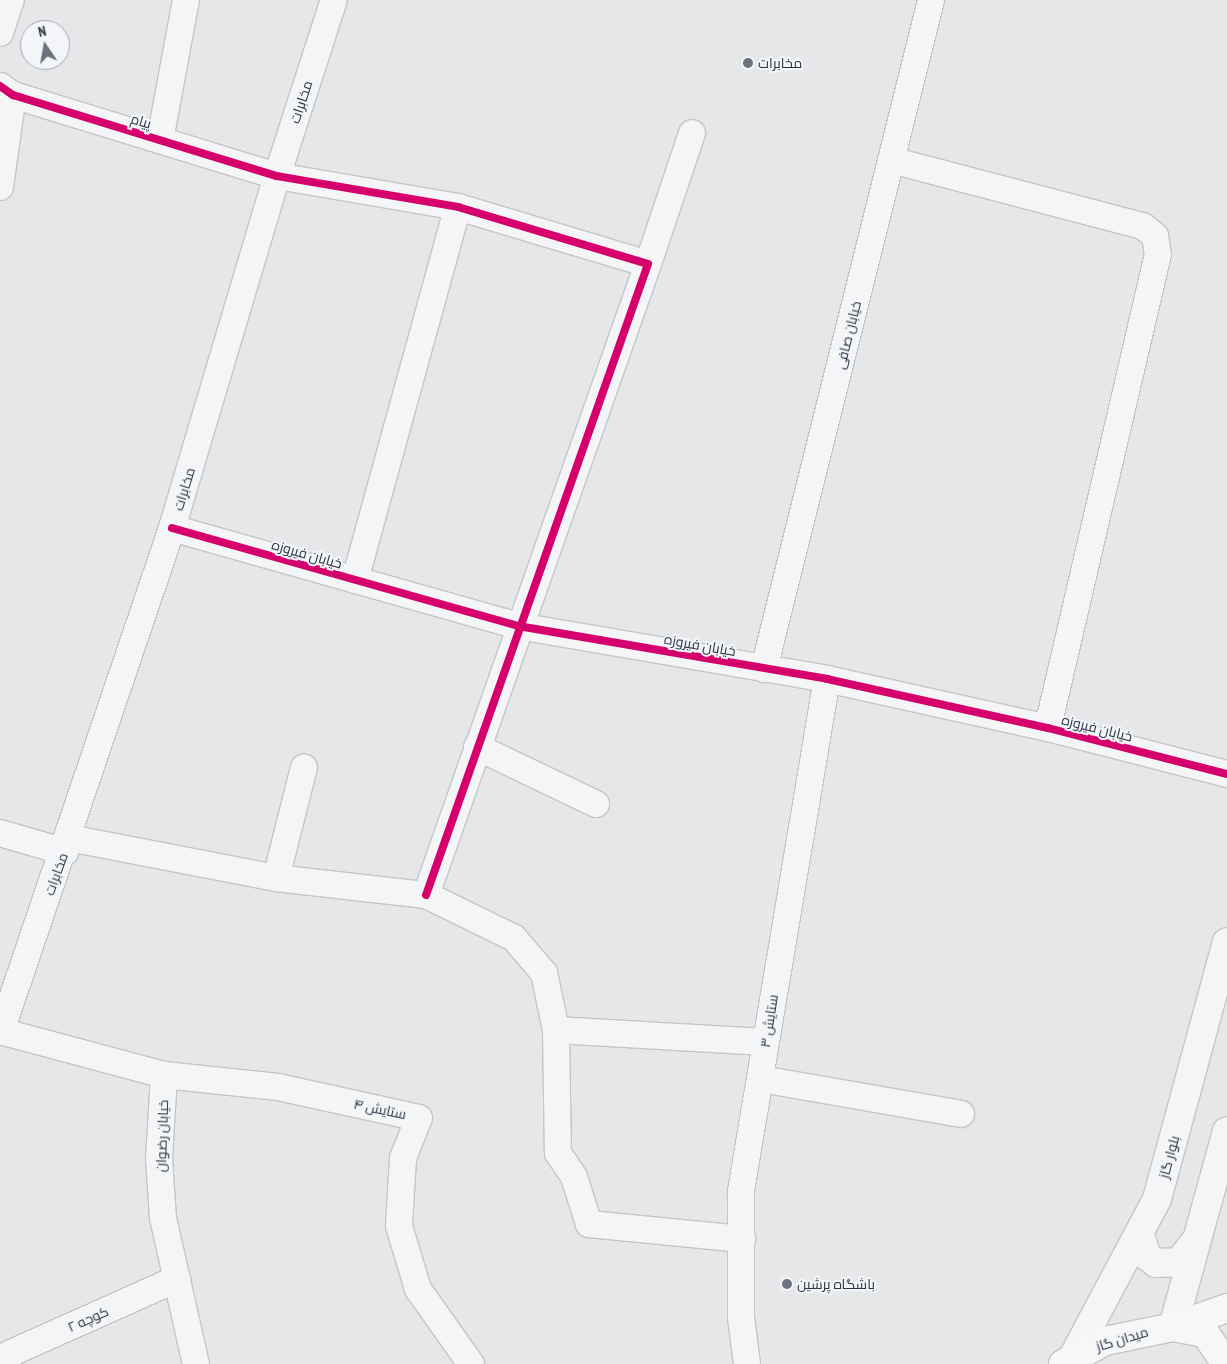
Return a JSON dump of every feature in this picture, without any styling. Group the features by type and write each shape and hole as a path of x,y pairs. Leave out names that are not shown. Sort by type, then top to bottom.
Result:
{"main road":[{"path":"1173,1327 1227,1308"},
{"name":"میدان گاز","path":"1068,1360 1105,1341 1173,1327 1205,1333 1226,1364"}],"street":[{"path":"0,33 11,0"},
{"path":"160,140 186,0"},
{"name":"مخابرات","path":"0,1031 67,845 172,528 277,176 334,0"},
{"name":"خیابان صافی","path":"764,669 931,0"},
{"path":"0,187 6,90"},
{"name":"پیام","path":"6,90 277,176 458,207 648,264"},
{"path":"426,895 518,626 648,264 692,133"},
{"path":"891,160 1143,226 1155,236 1158,254 1048,728"},
{"path":"355,580 458,207"},
{"name":"خیابان فیروزه","path":"172,528 518,626 827,679 1048,728 1227,774"},
{"name":"ستایش ۳","path":"747,1364 741,1317 741,1191 827,679"},
{"path":"477,747 596,804"},
{"path":"276,878 304,767"},
{"path":"0,833 276,878 426,895 514,938 544,973 556,1030 558,1153 574,1178 589,1224 742,1238"},
{"name":"بلوار گاز","path":"1068,1360 1140,1235 1158,1199 1227,942"},
{"path":"556,1030 765,1042"},
{"path":"0,1031 164,1076"},
{"name":"خیابان رضوان","path":"164,1076 159,1158 163,1218 196,1364"},
{"name":"ستایش ۴","path":"164,1076 278,1087 419,1118 404,1158 398,1226 418,1289 471,1364"},
{"path":"761,1079 961,1114"},
{"path":"1173,1327 1193,1244 1227,1131"},
{"path":"1140,1235 1147,1256 1156,1263 1179,1262 1193,1244"},
{"name":"کوچه ۲","path":"0,1358 177,1279"}],"cycle path":[{"path":"0,86 13,95 277,176 458,207 648,264 426,895"},
{"path":"172,528 518,626 827,679 1048,728 1227,774"}],"place":[{"name":"مخابرات","path":"748,63"},
{"name":"باشگاه پرشین","path":"787,1284"}]}
